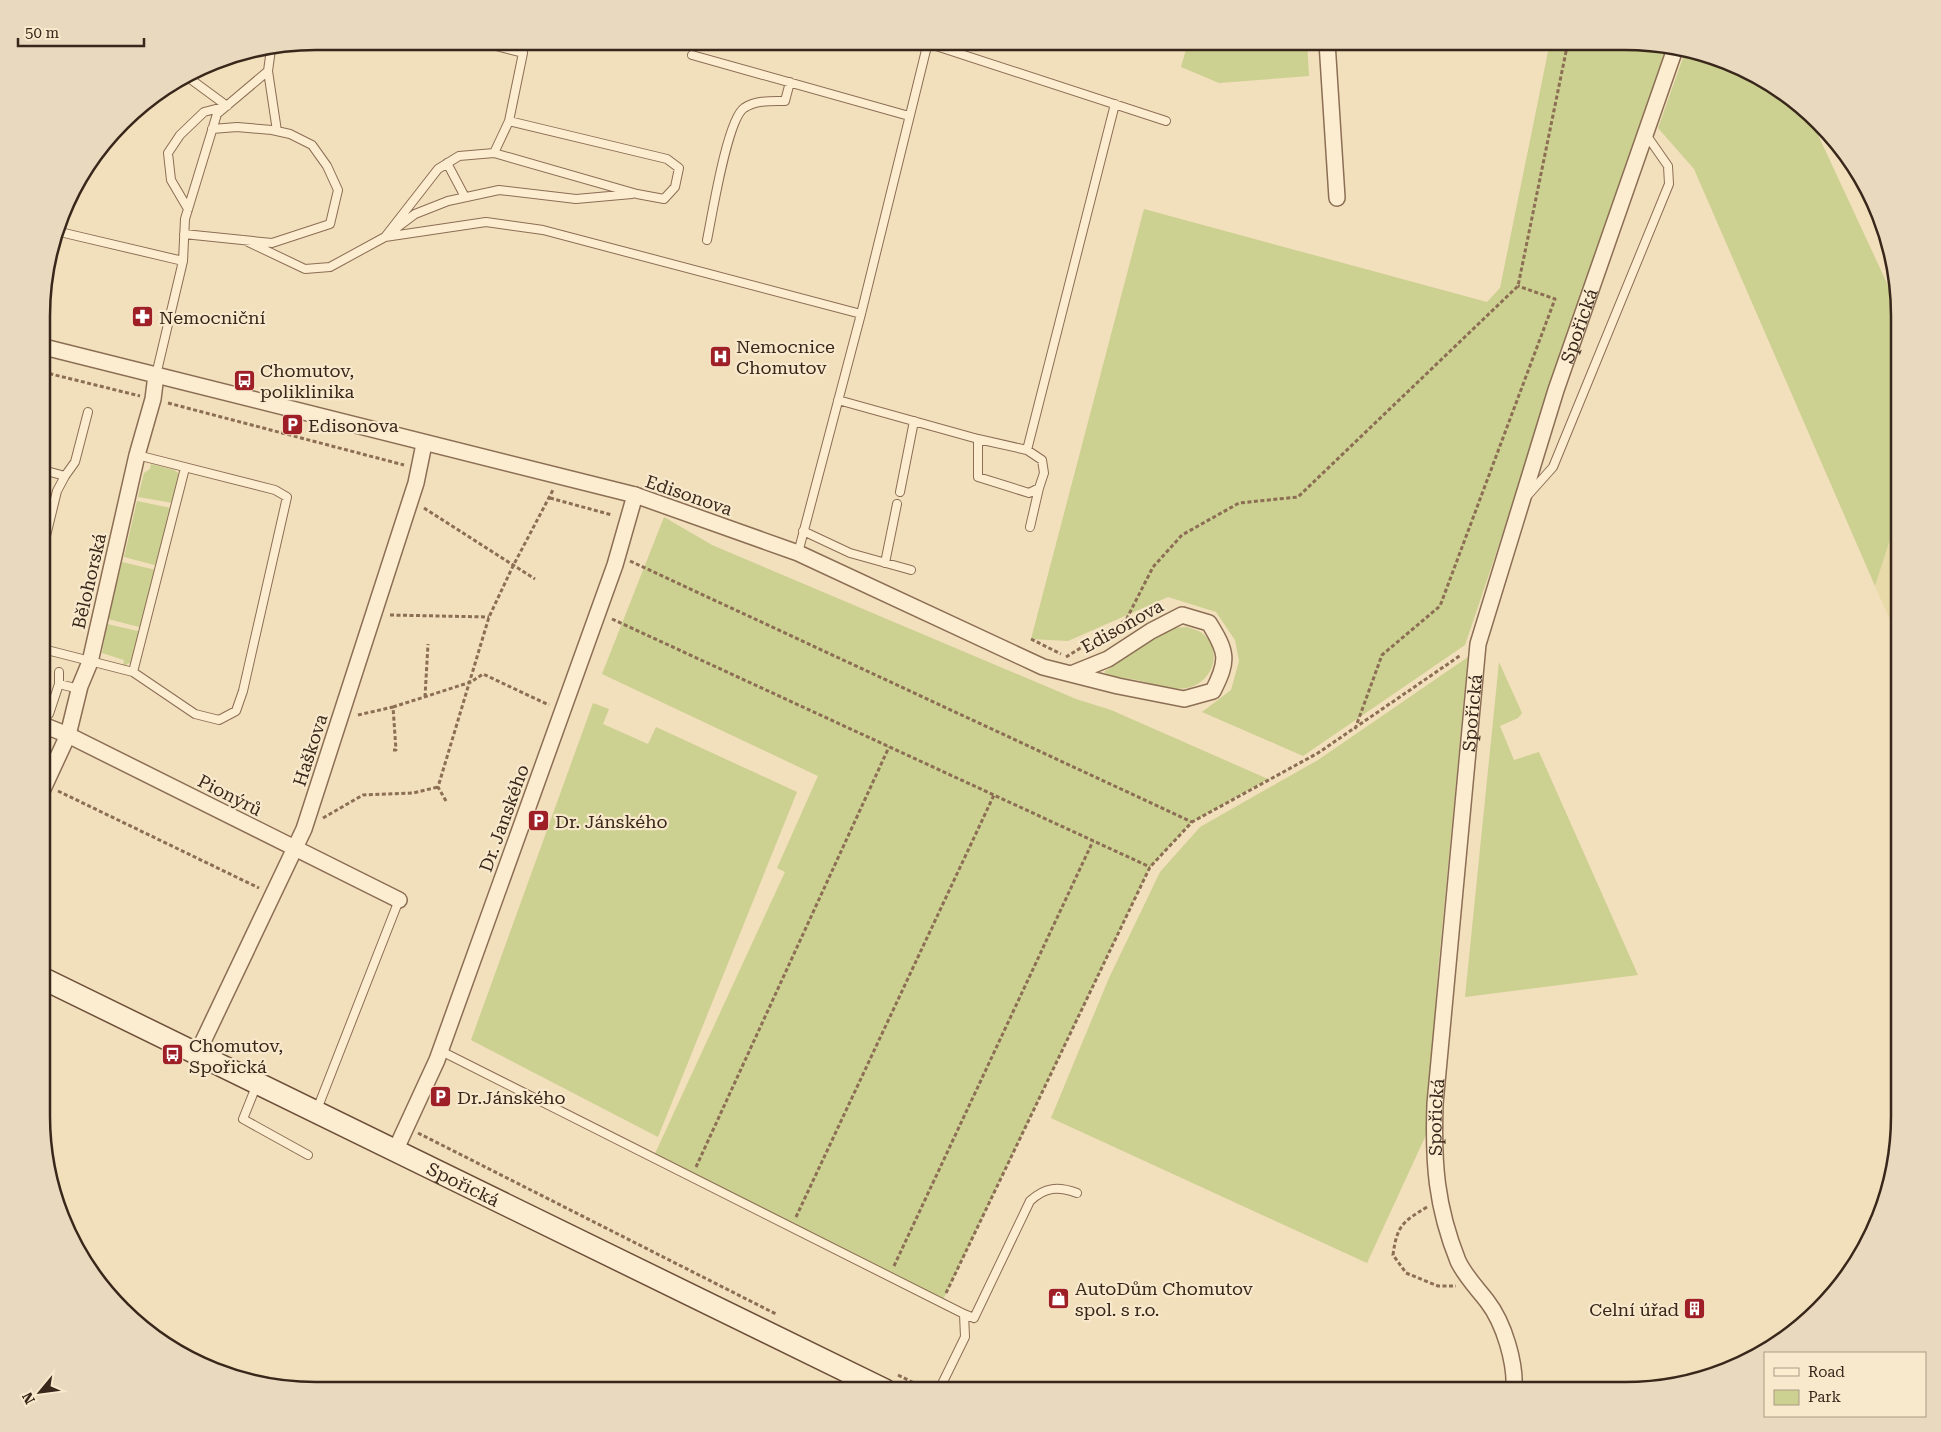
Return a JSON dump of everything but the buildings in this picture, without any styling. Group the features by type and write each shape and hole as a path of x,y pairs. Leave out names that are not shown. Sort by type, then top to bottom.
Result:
{"street":[{"path":"1328,50 1337,198"},
{"name":"Spořická","path":"1513,1382 1508,1346 1500,1322 1459,1263 1438,1200 1434,1148 1435,1104 1478,644 1556,390 1673,54"},
{"name":"Edisonova","path":"50,349 239,395 424,444 635,495 798,553 1043,668 1184,699 1213,691 1222,674 1224,646 1209,623 1182,615 1151,631 1108,659 1071,674"},
{"name":"Bělohorská","path":"50,774 68,735 79,689 90,662 136,455 153,399 156,376"},
{"name":"Haškova","path":"197,1054 304,829 411,500 424,444"},
{"name":"Dr. Janského","path":"396,1149 441,1052 618,555 635,495"},
{"name":"Pionýrů","path":"50,722 68,735 400,900"},
{"name":"Spořická","path":"50,982 316,1114 396,1149 889,1381"}],"lane":[{"path":"494,152 509,121 523,53 514,50"},
{"path":"798,553 861,314 925,50"},
{"path":"951,50 1166,121"},
{"path":"270,54 268,70 277,131"},
{"path":"692,54 909,116"},
{"path":"156,376 183,261 184,234 188,209 217,114 268,70"},
{"path":"193,81 227,106"},
{"path":"707,240 732,126 744,108 766,100 785,102 790,82"},
{"path":"1026,450 1115,104"},
{"path":"188,209 171,180 168,153 180,134 204,112 227,106"},
{"path":"385,237 438,169 459,156 494,152 637,194 664,199 675,187 679,168 667,159 509,121"},
{"path":"184,234 272,243 330,224 338,190 327,166 312,145 290,134 277,131 237,127 212,129"},
{"path":"1520,504 1553,467 1669,184 1668,166 1645,133"},
{"path":"447,163 465,197"},
{"path":"244,240 305,269 330,267 385,237 415,214 448,201 499,190 576,199 637,194"},
{"path":"385,237 486,222 543,230 861,314"},
{"path":"63,233 183,261"},
{"path":"838,400 978,439 1026,450 1042,460 1044,473 1030,527"},
{"path":"50,520 57,491 74,462 88,412"},
{"path":"900,492 914,421"},
{"path":"978,439 978,477 1029,493 1039,488"},
{"path":"50,651 133,672 194,714 219,720 236,710 243,691 287,497 275,490 136,455"},
{"path":"133,672 185,468"},
{"path":"50,472 65,476"},
{"path":"885,563 897,504"},
{"path":"804,531 850,554 911,570"},
{"path":"50,708 59,684 59,672"},
{"path":"59,684 79,689"},
{"path":"316,1114 400,900"},
{"path":"441,1052 974,1318 1030,1201 1040,1192 1051,1188 1062,1188 1077,1193"},
{"path":"257,1084 242,1119 308,1154"},
{"path":"943,1382 964,1337 964,1314"}],"path":[{"path":"1031,639 1066,656 1126,620 1153,567 1182,535 1238,503 1298,497 1518,286 1566,50"},
{"path":"1354,729 1382,655 1440,606 1555,299 1518,286"},
{"path":"50,373 404,465"},
{"path":"446,802 438,787 489,617 513,566 561,477"},
{"path":"550,498 612,514"},
{"path":"411,500 513,566 535,578"},
{"path":"618,555 1192,822"},
{"path":"598,612 1150,867"},
{"path":"374,614 489,617"},
{"path":"425,697 428,644"},
{"path":"942,1302 1150,867 1192,822 1318,753 1478,644"},
{"path":"340,719 425,697 471,682 483,674 562,712"},
{"path":"391,750 396,750 392,706"},
{"path":"692,1177 889,747"},
{"path":"304,829 363,795 413,793 438,787"},
{"path":"50,790 273,894"},
{"path":"791,1227 994,795"},
{"path":"889,1276 1093,841"},
{"path":"406,1127 778,1315"},
{"path":"1438,1200 1408,1218 1395,1234 1392,1254 1406,1273 1438,1286 1474,1286"}],"shaded area":[{"path":"1891,537 1891,622 1875,586"}],"green space":[{"path":"1186,50 1307,50 1309,76 1219,83 1181,67"},
{"path":"1548,50 1625,50 1665,53 1465,645 1303,756 1202,712 1231,690 1239,661 1235,640 1216,612 1168,597 1068,641 1031,639 1144,209 1487,302 1500,288"},
{"path":"1683,57 1727,70 1758,86 1787,105 1817,132 1889,288 1891,537 1875,586 1694,169 1658,128"},
{"path":"151,464 174,470 178,473 179,479 173,503 138,497 144,473 150,469"},
{"path":"137,501 171,508 158,566 124,557"},
{"path":"664,517 712,545 1076,699 1111,710 1268,779 1192,822 1150,867 942,1302 653,1158 785,872 777,868 818,776 602,674"},
{"path":"122,562 156,570 143,628 108,619"},
{"path":"107,624 142,632 134,661 123,666 124,660 102,653"},
{"path":"1187,627 1202,633 1209,640 1213,648 1214,657 1209,673 1196,685 1181,689 1168,688 1137,680 1115,677 1104,672 1161,634 1173,628"},
{"path":"1468,657 1438,970 1426,1135 1367,1263 1051,1118 1109,978 1160,872 1200,827 1318,760"},
{"path":"1499,662 1522,713 1518,718 1500,726 1514,760 1539,752 1638,975 1465,997"},
{"path":"593,703 609,709 603,724 648,744 656,727 797,792 658,1137 471,1040"}],"place":[{"name":"Nemocniční","path":"143,317"},
{"name":"Nemocnice Chomutov","path":"720,356"},
{"name":"Chomutov, poliklinika","path":"244,380"},
{"name":"Edisonova","path":"292,425"},
{"name":"Dr. Jánského","path":"539,821"},
{"name":"Chomutov, Spořická","path":"173,1055"},
{"name":"Dr.Jánského","path":"441,1097"},
{"name":"AutoDům Chomutov spol. s r.o.","path":"1059,1298"},
{"name":"Celní úřad","path":"1695,1309"}]}
